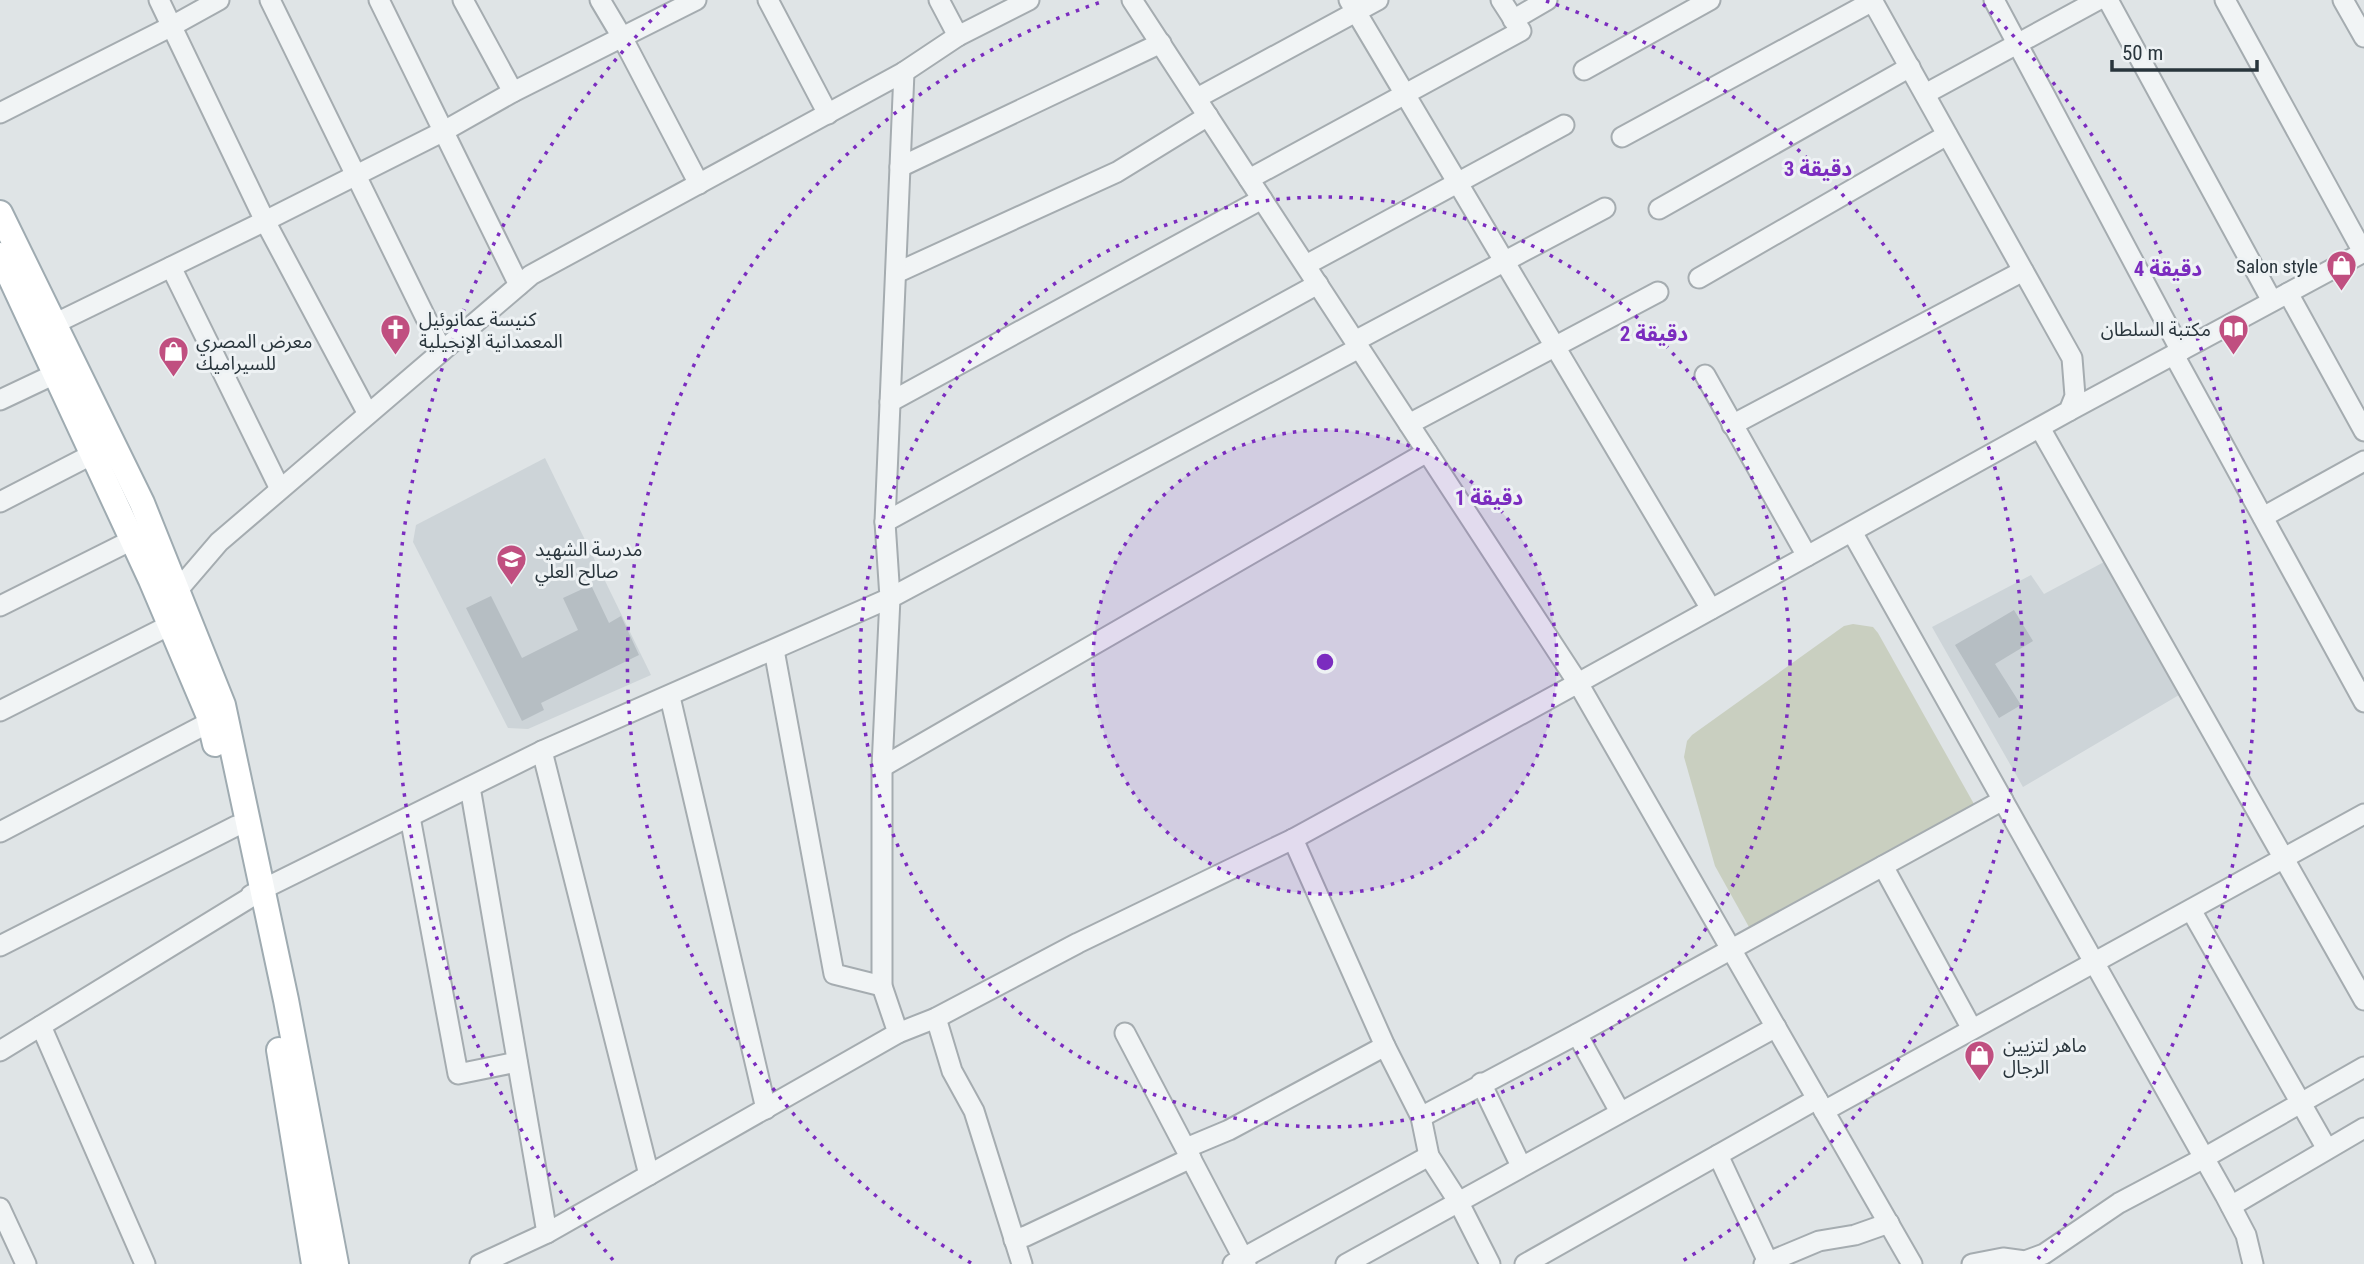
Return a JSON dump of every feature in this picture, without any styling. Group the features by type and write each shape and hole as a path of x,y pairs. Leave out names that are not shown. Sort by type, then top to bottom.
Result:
{"main road":[{"path":"0,212 142,503 223,705 314,1264"},
{"path":"3,270 93,454 170,625 210,722 286,1000 336,1264"}],"street":[{"path":"159,0 265,221 368,414"},
{"path":"0,113 219,0"},
{"path":"270,0 442,351"},
{"path":"379,0 519,285"},
{"path":"464,0 513,92"},
{"path":"600,0 699,184"},
{"path":"54,324 265,221 696,0"},
{"path":"768,0 828,114"},
{"path":"940,0 958,36"},
{"path":"177,591 219,542 531,275 904,72 958,36 1029,0"},
{"path":"1132,0 1578,683 1889,1223 1906,1262"},
{"path":"1197,99 1352,6 1378,0"},
{"path":"1249,179 1521,31 1502,0"},
{"path":"1513,20 1548,0"},
{"path":"1584,70 1710,0"},
{"path":"1622,137 1873,0 2071,358 2076,396 2069,411"},
{"path":"1994,0 2263,517 2364,702"},
{"path":"1924,94 2098,0"},
{"path":"2108,0 2280,297 2364,431"},
{"path":"480,1264 547,1233 898,1033 936,1018 1078,943 1293,839 2069,411 2364,252 2225,0"},
{"path":"2343,0 2364,37"},
{"path":"1352,6 1712,609"},
{"path":"900,167 1161,43"},
{"path":"1660,209 1910,67"},
{"path":"898,1033 882,986 882,767 890,598 886,522 904,72"},
{"path":"896,274 1117,172 1208,116"},
{"path":"1306,265 1564,125"},
{"path":"1699,278 1947,135"},
{"path":"890,401 1262,199"},
{"path":"0,1051 255,894 542,751 890,598 1605,208"},
{"path":"171,267 280,489"},
{"path":"1732,425 2023,271"},
{"path":"886,522 1318,284"},
{"path":"1409,424 1658,292"},
{"path":"0,400 55,374"},
{"path":"1705,376 1807,556"},
{"path":"2040,428 2364,1000"},
{"path":"882,767 1427,452"},
{"path":"0,502 93,454"},
{"path":"2263,517 2364,461"},
{"path":"1852,532 2231,1206 2246,1235 2253,1264"},
{"path":"0,606 132,540"},
{"path":"0,711 170,625"},
{"path":"774,650 834,974 882,986"},
{"path":"670,696 766,1109"},
{"path":"0,832 210,722"},
{"path":"542,751 649,1175"},
{"path":"470,787 547,1233"},
{"path":"1421,1117 2003,800"},
{"path":"1525,1264 1718,1155 1972,1029 2364,814"},
{"path":"410,817 458,1074 517,1062"},
{"path":"0,946 236,825"},
{"path":"1293,839 1385,1046 1421,1117 1429,1156 1458,1201 1490,1264"},
{"path":"1883,866 1972,1029"},
{"path":"2191,909 2327,1149"},
{"path":"936,1018 952,1071 974,1111 1022,1264"},
{"path":"41,1026 145,1264"},
{"path":"1346,1264 1776,1027"},
{"path":"1125,1032 1189,1153 1241,1262 1429,1156"},
{"path":"1577,1034 1620,1112"},
{"path":"1014,1240 1189,1153 1385,1046"},
{"path":"1972,1264 2003,1258 2025,1261 2044,1254 2119,1203 2364,1067"},
{"path":"1481,1083 1521,1166"},
{"path":"2231,1206 2364,1128"},
{"path":"1718,1155 1766,1263 1819,1241 1855,1235 1889,1223"},
{"path":"0,1208 26,1264"}],"shaded area":[{"path":"545,458 651,675 528,729 508,728 413,542 416,525"},
{"path":"2104,562 2179,695 2023,787 1932,627 2031,575 2044,594"}],"green space":[{"path":"1853,624 1873,627 1878,633 1974,804 1749,927 1715,866 1684,757 1687,741 1844,626"}],"building":[{"path":"591,585 609,623 621,616 639,655 541,703 544,710 522,721 466,608 491,596 522,658 578,630 563,598"},
{"path":"2014,610 2033,641 1995,664 2021,705 1999,718 1955,645"}],"place":[{"name":"Salon style","path":"2341,293"},
{"name":"مكتبة السلطان","path":"2234,356"},
{"name":"كنيسة عمانوئيل المعمدانية الإنجيلية","path":"396,357"},
{"name":"معرض المصري للسيراميك","path":"173,379"},
{"name":"مدرسة الشهيد صالح العلي","path":"512,587"},
{"name":"ماهر لتزيين الرجال","path":"1980,1083"}]}
